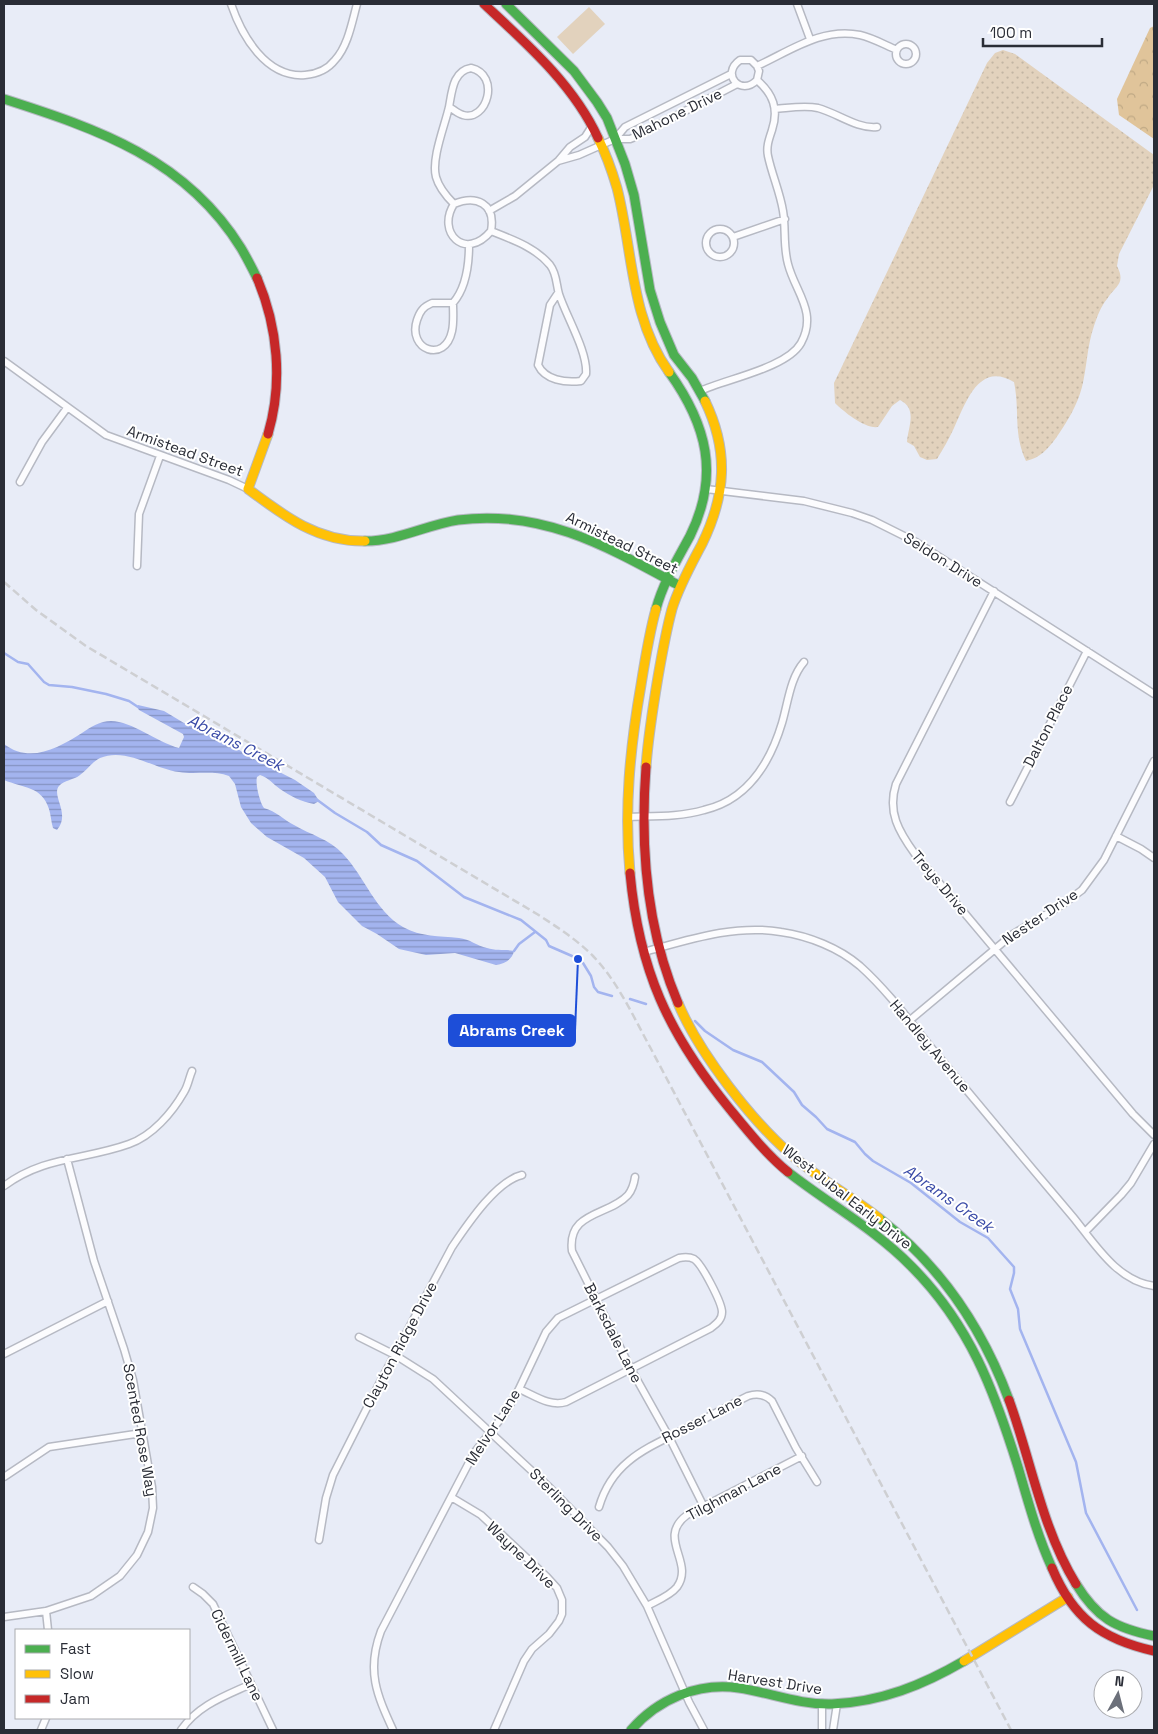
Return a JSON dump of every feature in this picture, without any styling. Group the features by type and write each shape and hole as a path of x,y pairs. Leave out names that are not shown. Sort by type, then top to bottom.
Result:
{"main road":[{"name":"West Jubal Early Drive","path":"484,4 553,72 580,104 592,126 613,172 640,315 658,360 689,402 702,431 707,461 706,489 697,520 667,579 656,608 636,712 630,761 628,817 632,890 644,952 654,986 683,1048 710,1085 754,1138 788,1172 857,1220 901,1255 917,1270 952,1313 969,1341 989,1384 1045,1551 1068,1597 1078,1612 1099,1631 1118,1641 1154,1651"},
{"name":"West Jubal Early Drive","path":"506,4 567,64 584,84 608,120 632,189 649,285 656,312 674,355 700,391 714,419 720,440 721,491 709,532 680,586 666,629 649,724 646,754 643,816 646,878 659,948 676,1002 695,1038 715,1068 762,1126 788,1152 878,1217 908,1242 940,1276 962,1306 983,1340 1004,1387 1057,1544 1080,1590 1091,1606 1111,1623 1131,1631 1154,1636"},
{"path":"4,99 82,125 129,146 150,158 184,182 207,202 236,238 258,279 266,302 274,339 276,372 276,392 270,424 263,451 248,489"},
{"name":"Armistead Street","path":"248,489 279,513 301,526 337,539 368,541 388,539 429,527 468,519 489,518 533,521 568,530 592,540 680,586"},
{"name":"Harvest Drive","path":"631,1730 646,1713 671,1698 708,1688 727,1687 822,1704 837,1704 888,1696 929,1680 1068,1597"}],"street":[{"path":"231,4 240,26 255,50 280,71 299,76 319,72 335,62 344,46 358,4"},
{"path":"797,4 810,39"},
{"path":"700,391 717,383 776,364 800,345 804,336 807,312 788,264 785,219 767,148 775,118 775,108 770,94 757,80 759,71 757,66 810,39 835,34 846,33 869,38 897,50"},
{"name":"Mahone Drive","path":"737,84 732,74 732,68 740,60 751,60 757,66"},
{"path":"449,107 464,116 474,115 480,110 486,98 488,86 487,80 481,72 471,68 465,69 458,73 454,80 436,158 436,176 443,191 454,204"},
{"name":"Mahone Drive","path":"489,211 515,196 558,161 579,155 615,139 625,127 732,74"},
{"name":"Mahone Drive","path":"615,139 630,139 737,84 749,86 757,80"},
{"path":"775,108 817,108 865,126 877,127"},
{"path":"558,161 570,147 585,137 592,126"},
{"path":"465,199 474,200 481,202 489,211 492,224 491,230 478,242 469,245 459,242 450,230 448,216 454,204 465,199"},
{"path":"733,237 785,219"},
{"path":"724,229 730,232 733,237 733,248 724,256 715,255 708,248 707,238 714,230 724,229"},
{"path":"491,230 532,249 551,267 556,278 558,293 585,360 586,374 581,380 563,381 556,379 542,372 538,365 550,305 558,293"},
{"path":"454,303 432,303 425,306 420,312 415,325 416,339 426,349 434,351 441,349 446,345 452,331 454,303 462,287 469,245"},
{"name":"Armistead Street","path":"4,361 106,435 229,480 248,489"},
{"path":"20,482 42,442 67,408"},
{"path":"137,566 139,514 160,456"},
{"name":"Seldon Drive","path":"706,489 804,501 872,520 916,542 1154,694"},
{"name":"Treys Drive","path":"994,591 896,784 892,806 896,826 905,840 995,949 1133,1114 1154,1135"},
{"name":"Dalton Place","path":"1010,802 1086,651"},
{"path":"628,817 693,813 705,810 731,799 748,785 763,768 772,751 795,676 804,662"},
{"name":"Nester Drive","path":"908,1021 1013,934 1062,905 1082,890 1104,860 1154,761"},
{"path":"1116,836 1154,858"},
{"name":"Handley Avenue","path":"644,952 733,931 768,930 798,936 830,947 859,966 876,982 1084,1232 1120,1272 1139,1283 1154,1286"},
{"path":"4,1186 43,1164 131,1143 150,1132 172,1110 185,1091 192,1071"},
{"path":"1084,1232 1126,1189 1154,1144"},
{"name":"Scented Rose Way","path":"4,1617 46,1611 91,1596 120,1576 137,1555 148,1532 153,1508 152,1487 133,1380 82,1220 67,1159"},
{"name":"Clayton Ridge Drive","path":"319,1540 326,1498 333,1475 452,1248 464,1229 498,1189 506,1182 522,1175"},
{"name":"Barksdale Lane","path":"635,1178 632,1189 622,1200 586,1218 578,1226 573,1234 571,1247 574,1257 631,1369 669,1437 704,1507"},
{"name":"Melvor Lane","path":"393,1730 375,1685 374,1663 381,1632 474,1453 506,1412 551,1324 558,1318 674,1260 682,1258 696,1260 722,1308 721,1317 717,1324 631,1369"},
{"path":"4,1354 108,1301"},
{"name":"Sterling Drive","path":"359,1337 395,1355 433,1379 586,1523 608,1547 623,1566 647,1606 685,1694 704,1730"},
{"path":"519,1388 548,1402 562,1403 572,1400 631,1369"},
{"name":"Rosser Lane","path":"599,1507 604,1492 618,1471 637,1454 748,1396 759,1394 766,1396 772,1402 817,1482"},
{"path":"4,1477 49,1447 142,1433"},
{"name":"Tilghman Lane","path":"647,1606 671,1593 677,1586 682,1569 674,1545 676,1528 684,1517 802,1456"},
{"name":"Wayne Drive","path":"451,1497 481,1516 547,1577 557,1588 562,1600 562,1614 559,1621 524,1660 494,1730"},
{"name":"Cidermill Lane","path":"193,1587 204,1594 213,1604 273,1730"},
{"name":"Harvest Drive","path":"1068,1597 1080,1590"},
{"path":"46,1611 48,1629"},
{"path":"181,1730 203,1707 251,1684"},
{"path":"822,1704 822,1730"},
{"path":"833,1730 837,1704"}],"shaded area":[{"path":"589,7 605,24 573,54 557,37"},
{"path":"1003,50 1015,54 1154,155 1154,185 1119,254 1117,266 1120,272 1120,281 1103,305 1095,323 1082,387 1077,401 1068,420 1050,446 1040,455 1026,461 1019,441 1014,382 1002,377 992,377 983,380 975,387 937,459 927,460 920,457 914,446 907,442 911,419 909,408 906,404 900,400 892,406 878,427 873,427 861,423 835,403 834,383 987,63 995,53"}],"green space":[{"path":"1154,26 1154,139 1119,115 1117,99 1150,28"}],"water":[{"path":"138,705 164,711 184,723 224,740 250,757 295,780 314,793 319,801 314,804 305,802 280,789 263,776 257,777 258,793 264,808 338,849 351,863 385,912 403,927 423,934 463,939 490,949 514,951 510,959 505,963 496,965 455,953 426,955 399,949 362,926 338,902 325,877 304,858 267,837 251,823 241,807 235,784 229,776 216,773 179,772 120,755 100,758 78,777 59,786 57,795 62,817 61,824 57,830 53,828 49,809 42,796 31,789 4,780 4,744 24,753 44,752 107,721 127,724 179,748 184,737 183,734 139,710"}],"waterway":[{"name":"Abrams Creek","path":"4,653 18,662 28,664 49,685 72,687 106,694 129,701 138,707"},
{"name":"Abrams Creek","path":"316,799 367,832 381,845 417,861 464,897 521,920 546,940 549,946 583,963 598,992 612,996"},
{"path":"514,951 519,944 535,932"},
{"name":"Abrams Creek","path":"630,999 646,1004"},
{"name":"Abrams Creek","path":"695,1021 705,1031 733,1050 762,1062 794,1092 802,1105 827,1129 855,1142 873,1161 911,1183 960,1222 988,1238 1014,1267 1010,1289 1018,1309 1020,1329 1076,1462 1086,1513 1137,1610"}],"railway":[{"path":"4,582 36,610 86,646 537,914 580,944 602,966 618,988 631,1011 1011,1730"}],"traffic: fast":[{"path":"506,4 574,71 607,118 625,164 634,195 650,290 660,322 674,355 692,378 705,401"},
{"path":"4,99 73,122 106,136 137,151 167,170 194,191 219,217 241,248 257,278"},
{"path":"656,609 666,581 690,536 699,514 705,492 707,471 705,451 693,411 669,372"},
{"path":"365,541 400,536 458,520 489,518 518,520 574,534 601,545 680,586"},
{"path":"788,1172 882,1240 932,1288 949,1311 978,1360 989,1385 1009,1439 1037,1531 1052,1568"},
{"path":"879,1218 922,1256 957,1300 986,1348 1009,1400"},
{"path":"1076,1584 1084,1596 1108,1620 1128,1629 1154,1636"},
{"path":"631,1730 642,1719 666,1702 694,1690 724,1687 739,1688 808,1703 850,1703 901,1691 933,1678 964,1661"}],"traffic: slow":[{"path":"598,138 617,188 640,306 656,351 669,372"},
{"path":"646,767 656,688 672,609 710,526 720,490 722,473 721,455 713,419 705,401"},
{"path":"268,434 248,489 302,526 332,537 365,541"},
{"path":"630,873 628,802 631,755 637,709 656,609"},
{"path":"678,1003 687,1023 713,1065 762,1126 805,1166 879,1218"},
{"path":"964,1661 1068,1597"}],"traffic: jam":[{"path":"484,4 548,66 576,100 598,138"},
{"path":"257,278 270,316 276,355 276,395 268,434"},
{"path":"646,767 644,827 648,887 659,946 667,975 678,1003"},
{"path":"630,873 634,908 649,970 673,1026 689,1053 729,1108 764,1150 788,1172"},
{"path":"1009,1400 1054,1540 1076,1584"},
{"path":"1052,1568 1069,1600 1091,1624 1119,1640 1154,1651"}],"place":[{"name":"Abrams Creek","path":"578,959"}]}
